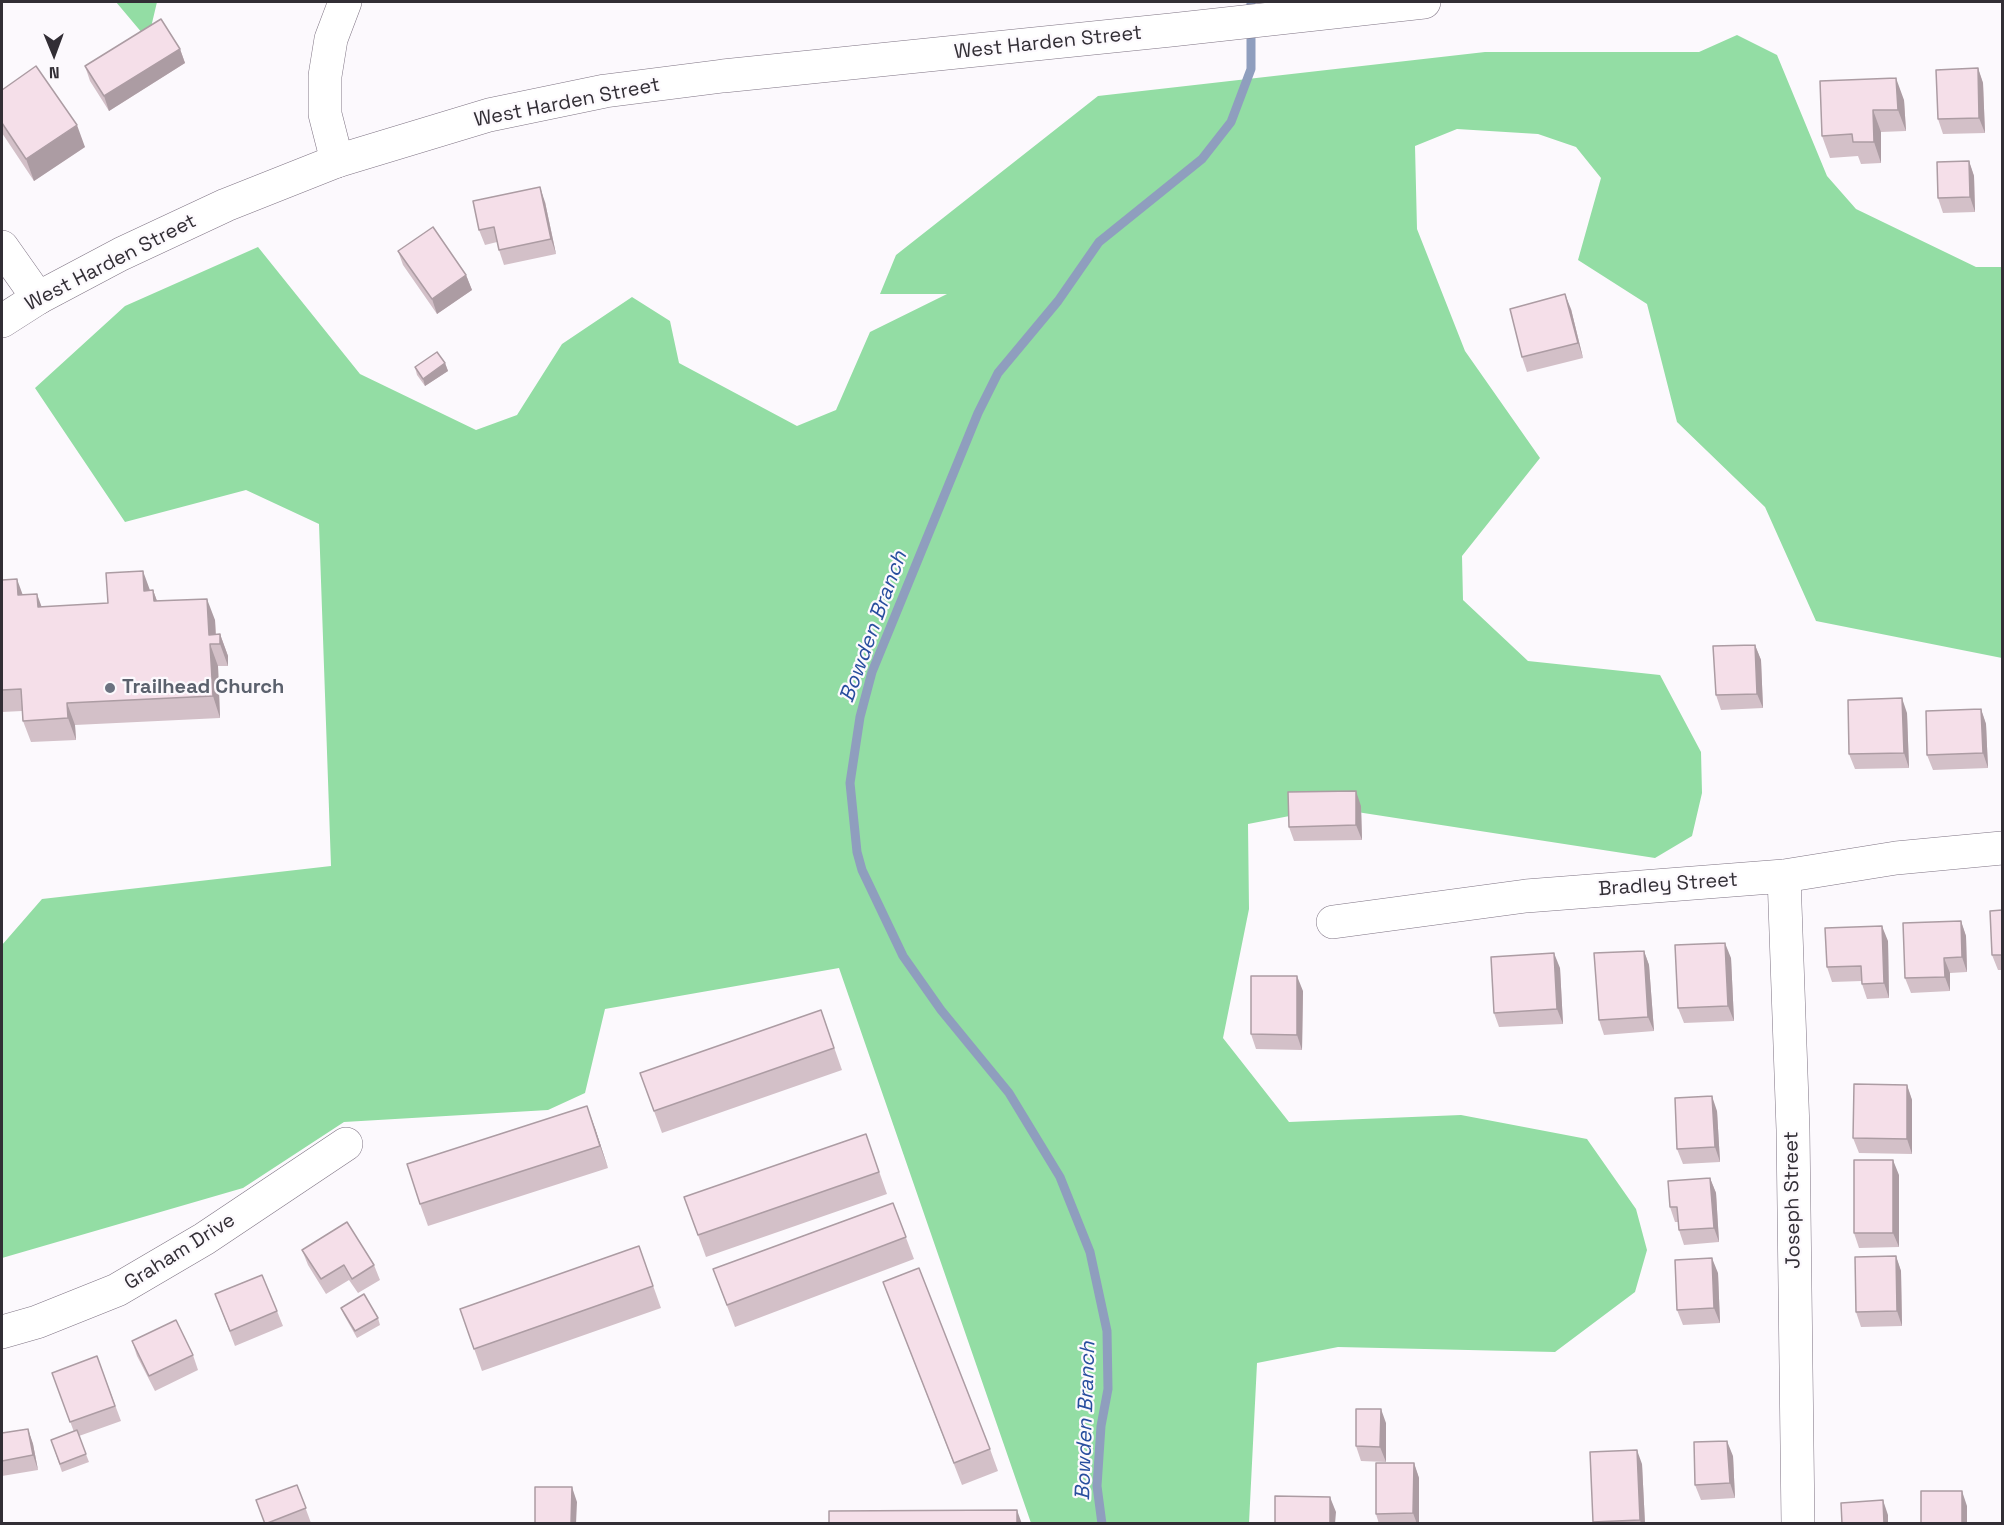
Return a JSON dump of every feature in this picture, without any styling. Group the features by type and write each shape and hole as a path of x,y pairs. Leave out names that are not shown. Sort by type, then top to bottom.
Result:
{"street":[{"path":"337,161 325,114 325,76 331,39 345,2"},
{"name":"West Harden Street","path":"2,321 38,298 122,254 226,205 337,161 489,115 605,92 723,75 1424,2"},
{"path":"2,247 38,298"},
{"name":"Bradley Street","path":"1333,922 1526,896 1784,876 1896,858 2002,848"},
{"name":"Joseph Street","path":"1784,876 1793,1130 1798,1524"},
{"name":"Graham Drive","path":"2,1332 37,1323 117,1290 204,1239 346,1144"}],"green space":[{"path":"116,2 157,2 148,40"},
{"path":"1737,35 1777,55 1827,176 1856,209 1976,267 2002,267 2002,658 1816,621 1765,507 1677,422 1647,304 1578,260 1601,178 1576,147 1538,134 1457,129 1415,146 1417,229 1465,351 1540,458 1462,556 1463,600 1528,661 1660,675 1701,752 1702,793 1692,836 1655,858 1331,808 1248,824 1249,909 1223,1038 1289,1122 1461,1115 1587,1139 1636,1209 1647,1250 1635,1292 1555,1352 1338,1347 1257,1363 1249,1523 1031,1523 839,968 605,1009 585,1093 548,1110 344,1122 243,1188 2,1258 2,945 42,899 331,866 319,524 246,490 125,522 35,388 125,306 258,247 360,374 476,430 517,415 562,344 632,297 670,321 679,363 797,426 836,410 870,332 947,294 880,294 896,255 1098,96 1485,52 1699,52"}],"building":[{"path":"161,19 180,49 104,96 85,66"},
{"path":"36,66 77,125 26,159 2,123 2,90"},
{"path":"1978,68 1979,118 1938,119 1936,70"},
{"path":"1896,78 1898,110 1873,110 1874,142 1853,142 1852,134 1822,136 1820,81"},
{"path":"1969,161 1970,197 1938,198 1937,162"},
{"path":"540,187 551,239 499,250 494,227 479,230 473,201"},
{"path":"433,227 466,275 432,299 398,251"},
{"path":"1565,294 1578,343 1522,357 1510,309"},
{"path":"437,352 445,363 423,379 415,367"},
{"name":"Trailhead Church","path":"143,571 144,591 153,590 154,601 207,599 209,635 220,634 220,644 210,644 213,696 67,703 68,718 23,721 21,689 2,690 2,580 17,579 18,595 37,594 38,607 108,603 106,573"},
{"path":"1755,645 1757,694 1716,695 1713,646"},
{"path":"1902,698 1904,753 1849,754 1848,700"},
{"path":"1981,709 1983,753 1927,755 1926,711"},
{"path":"1356,791 1356,825 1289,827 1288,792"},
{"path":"2002,910 2002,955 1992,955 1990,911"},
{"path":"1961,921 1962,957 1944,958 1945,977 1905,978 1903,923"},
{"path":"1882,926 1884,983 1862,984 1861,966 1827,967 1825,928"},
{"path":"1725,943 1728,1006 1678,1008 1675,945"},
{"path":"1644,951 1648,1017 1599,1020 1594,953"},
{"path":"1554,953 1557,1009 1494,1013 1491,957"},
{"path":"1251,976 1297,976 1297,1035 1251,1034"},
{"path":"821,1010 834,1048 654,1111 640,1073"},
{"path":"1854,1084 1907,1085 1907,1139 1853,1138"},
{"path":"1712,1096 1715,1147 1677,1149 1675,1098"},
{"path":"587,1106 600,1146 420,1204 407,1164"},
{"path":"866,1134 879,1172 698,1235 684,1197"},
{"path":"1854,1160 1893,1160 1893,1233 1854,1233"},
{"path":"1710,1178 1714,1228 1679,1230 1677,1207 1670,1207 1668,1181"},
{"path":"893,1203 906,1237 727,1305 713,1269"},
{"path":"347,1222 374,1265 352,1279 344,1265 321,1279 302,1250"},
{"path":"639,1246 653,1286 474,1349 460,1309"},
{"path":"1896,1256 1897,1311 1856,1312 1855,1257"},
{"path":"1712,1258 1714,1308 1677,1310 1675,1260"},
{"path":"919,1268 990,1449 954,1463 883,1282"},
{"path":"262,1275 277,1311 230,1331 215,1294"},
{"path":"364,1294 378,1318 355,1331 341,1308"},
{"path":"176,1320 193,1355 149,1376 132,1341"},
{"path":"97,1356 115,1406 70,1422 52,1373"},
{"path":"1356,1409 1381,1409 1380,1447 1356,1446"},
{"path":"28,1429 33,1455 2,1461 2,1433"},
{"path":"77,1430 86,1454 60,1464 51,1440"},
{"path":"1727,1441 1730,1483 1695,1485 1694,1442"},
{"path":"1637,1450 1640,1520 1593,1522 1590,1452"},
{"path":"1376,1463 1414,1463 1413,1513 1376,1514"},
{"path":"297,1485 306,1508 265,1524 256,1500"},
{"path":"535,1487 572,1487 571,1524 535,1524"},
{"path":"1921,1491 1962,1491 1962,1524 1921,1524"},
{"path":"1275,1496 1330,1497 1330,1524 1275,1524"},
{"path":"1883,1500 1884,1524 1842,1524 1841,1503"},
{"path":"1017,1510 1017,1524 829,1524 829,1511"}],"waterway":[{"name":"Bowden Branch","path":"1102,1524 1097,1486 1101,1426 1108,1389 1107,1331 1090,1252 1060,1177 1009,1093 941,1010 903,956 862,870 857,852 850,783 860,717 872,672 978,413 998,373 1058,301 1099,242 1202,159 1231,122 1251,69 1251,2"}],"place":[{"name":"Trailhead Church","path":"110,688"}]}
